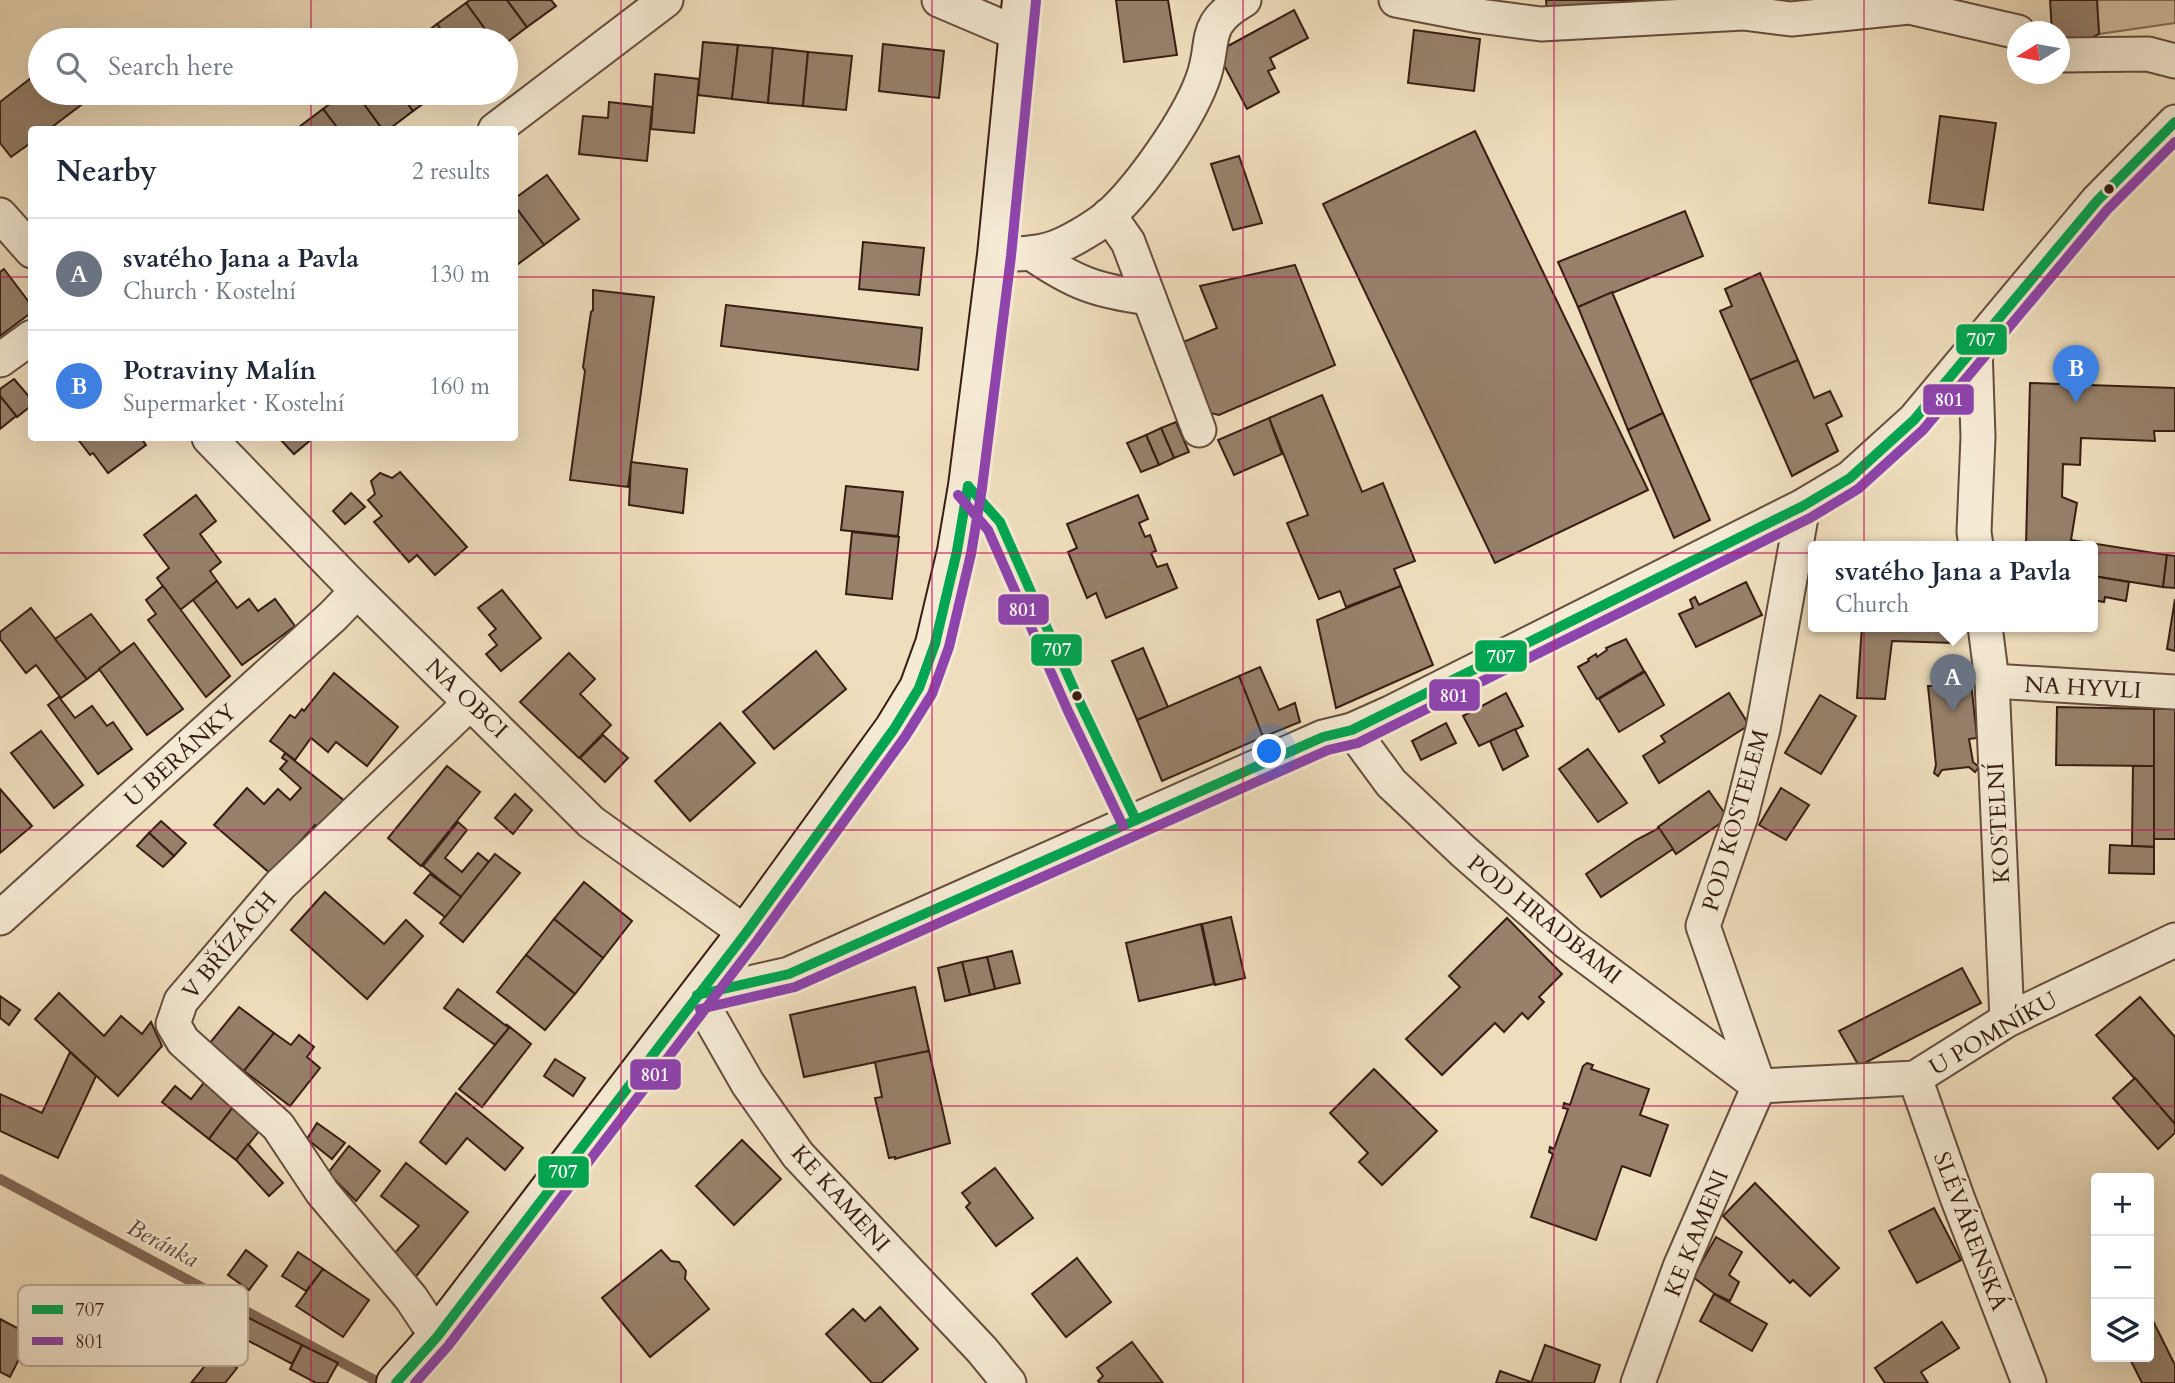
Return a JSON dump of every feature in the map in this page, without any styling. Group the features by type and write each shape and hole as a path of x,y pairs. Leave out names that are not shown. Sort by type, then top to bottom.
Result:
{"street":[{"path":"500,126 666,0"},
{"path":"402,1376 437,1337 746,933 894,729 919,688 934,644 957,551 1014,254 1021,17 939,0"},
{"path":"1014,254 1061,245 1109,215 1129,194 1180,126 1203,80 1210,35 1226,10 1244,0"},
{"path":"1396,0 1479,16 1541,24 1743,13 1791,19 1909,7 2007,29"},
{"path":"2070,55 2148,54 2175,61"},
{"path":"697,995 789,974 1323,737 1352,730 1803,506 1850,478 1914,420 2097,201 2175,122"},
{"path":"0,215 28,246"},
{"path":"1109,215 1128,242 1199,430"},
{"path":"1014,254 1111,293 1149,298"},
{"path":"0,360 28,340"},
{"path":"1975,347 1978,437 1975,541"},
{"name":"NA OBCI","path":"212,441 357,591 591,822 746,933"},
{"name":"POD KOSTELEM","path":"1759,1086 1703,926 1741,816 1763,729 1803,506"},
{"name":"U BERÁNKY","path":"0,918 323,626 357,591"},
{"name":"KOSTELNÍ","path":"1986,632 1992,681 2007,1020"},
{"name":"NA HYVLI","path":"1992,681 2175,692"},
{"name":"V BŘÍZÁCH","path":"437,1337 411,1298 322,1192 278,1126 183,1041 173,1024 181,1001 279,885 470,703"},
{"name":"POD HRADBAMI","path":"1352,730 1391,783 1463,851 1568,943 1759,1086"},
{"name":"U POMNÍKU","path":"1759,1086 1915,1078 2007,1020 2171,949"},
{"name":"KE KAMENI","path":"697,995 748,1084 798,1154 982,1350 1009,1383"},
{"name":"SLÉVÁRENSKÁ","path":"1915,1078 1957,1197 2029,1383"},
{"name":"KE KAMENI","path":"1638,1383 1680,1267 1759,1086"}],"shaded area":[{"path":"2097,0 2175,0 2175,23 2099,34"}],"building":[{"path":"470,0 507,0 527,27 518,34 518,28 484,28 466,3"},
{"path":"507,0 551,0 556,6 527,27"},
{"path":"1116,0 1168,0 1177,55 1124,62"},
{"path":"1546,0 1708,0 1547,13"},
{"path":"2050,0 2097,0 2099,34 2076,46 2070,43 2070,21 2051,21"},
{"path":"466,3 484,28 440,28 437,24"},
{"path":"1294,10 1308,38 1270,58 1275,68 1268,71 1279,92 1247,109 1217,52"},
{"path":"1414,30 1480,39 1474,91 1408,83"},
{"path":"703,42 738,45 732,99 698,95"},
{"path":"883,44 944,51 939,98 879,91"},
{"path":"738,45 773,48 768,103 732,99"},
{"path":"773,48 808,52 803,106 768,103"},
{"path":"808,52 852,56 846,110 803,106"},
{"path":"655,74 699,79 694,133 651,129"},
{"path":"28,80 28,105 81,105 53,126 28,126 28,145 11,157 0,143 0,102"},
{"path":"609,102 652,107 647,161 579,154 583,116 608,118"},
{"path":"328,105 365,105 380,126 336,126 323,109"},
{"path":"365,105 409,105 413,111 393,126 380,126"},
{"path":"409,105 421,105 413,111"},
{"path":"323,109 336,126 300,126"},
{"path":"1940,116 1996,123 1983,210 1929,203"},
{"path":"1475,131 1648,490 1495,563 1323,204"},
{"path":"1239,156 1262,223 1233,230 1211,164"},
{"path":"547,175 579,219 544,245 518,210 518,196"},
{"path":"518,210 544,245 518,264"},
{"path":"1685,211 1703,256 1578,307 1558,262"},
{"path":"863,242 924,248 919,295 859,289"},
{"path":"1295,265 1335,365 1219,415 1210,413 1181,343 1217,328 1200,286"},
{"path":"4,269 28,301 28,315 0,336 0,272"},
{"path":"1760,273 1798,360 1750,380 1720,311 1732,306 1725,289"},
{"path":"593,290 654,297 628,487 570,480 585,371 583,367 593,310"},
{"path":"1612,292 1663,413 1628,430 1578,307"},
{"path":"726,305 922,328 918,370 721,346"},
{"path":"1798,360 1814,398 1830,391 1842,416 1826,424 1838,451 1792,476 1750,380"},
{"path":"14,379 28,395 28,408 17,417 0,396 0,389"},
{"path":"2030,383 2175,388 2175,431 2154,431 2155,441 2081,438 2080,465 2063,464 2062,497 2077,503 2071,540 2077,541 2026,541"},
{"path":"1322,395 1362,492 1383,483 1415,561 1394,569 1401,586 1346,607 1340,591 1319,599 1287,523 1308,515 1269,418"},
{"path":"0,396 16,416 0,429"},
{"path":"1663,413 1710,520 1674,538 1628,430"},
{"path":"1269,418 1282,454 1234,475 1218,440"},
{"path":"1176,422 1189,452 1174,458 1161,428"},
{"path":"1161,428 1174,458 1159,465 1146,435"},
{"path":"1146,435 1159,465 1141,472 1127,443"},
{"path":"79,441 143,441 146,445 108,473 93,453 90,455"},
{"path":"282,441 309,441 294,454"},
{"path":"631,462 687,469 683,513 629,505"},
{"path":"400,472 467,547 435,575 417,555 409,562 374,522 382,516 368,500 375,494 371,481 380,473 392,478"},
{"path":"846,486 903,492 898,536 841,530"},
{"path":"351,493 365,507 345,524 333,511"},
{"path":"196,495 216,521 200,534 221,562 210,571 217,581 180,610 157,578 169,568 144,535"},
{"path":"1138,495 1148,519 1139,523 1145,537 1150,535 1156,551 1151,553 1157,567 1167,564 1177,588 1106,618 1096,593 1087,598 1068,552 1077,548 1067,524"},
{"path":"852,532 899,537 892,599 846,594"},
{"path":"2098,544 2167,555 2163,587 2098,577"},
{"path":"2167,555 2175,556 2175,588 2163,587"},
{"path":"2098,577 2129,582 2126,601 2105,597 2104,602 2098,601"},
{"path":"217,581 237,608 249,599 258,611 275,599 295,626 242,665 193,600"},
{"path":"1746,582 1762,615 1696,647 1679,614 1693,608 1690,600 1695,597 1699,605"},
{"path":"163,586 230,676 206,697 148,620 156,614 146,600"},
{"path":"1401,586 1433,665 1336,708 1317,620"},
{"path":"502,590 541,638 501,671 486,654 497,645 489,635 496,629 478,608"},
{"path":"2175,599 2175,651 2167,649"},
{"path":"31,608 87,679 61,698 36,665 26,673 0,639 0,632"},
{"path":"91,614 121,653 87,679 55,639"},
{"path":"1862,632 1954,632 1954,643 1892,641 1885,699 1857,698"},
{"path":"1626,639 1644,671 1597,699 1578,667 1596,654 1597,657 1607,650 1606,648"},
{"path":"134,643 183,709 147,735 99,669"},
{"path":"1143,648 1168,707 1137,720 1112,661"},
{"path":"816,651 846,689 774,749 743,712"},
{"path":"569,653 595,679 580,694 611,725 579,758 520,702"},
{"path":"1950,662 1962,670 1966,683 1971,682 1977,738 1969,739 1973,762 1979,767 1975,772 1969,767 1942,770 1938,776 1934,773 1936,765 1928,686 1933,686 1934,673 1938,667"},
{"path":"1260,667 1279,710 1295,703 1300,722 1263,737 1239,676"},
{"path":"1645,672 1664,705 1619,732 1599,699"},
{"path":"334,673 398,727 367,766 336,742 328,752 311,738 295,760 270,741 290,715 295,718 302,709 304,711"},
{"path":"1239,676 1263,737 1162,781 1137,720"},
{"path":"1506,693 1523,726 1479,746 1463,716"},
{"path":"1729,693 1749,725 1659,783 1643,756 1665,742 1661,736"},
{"path":"1820,695 1856,716 1821,774 1785,753"},
{"path":"59,697 75,718 92,706 107,726 113,722 132,749 98,774 48,705"},
{"path":"2057,707 2154,709 2154,766 2056,765"},
{"path":"2154,709 2175,709 2175,839 2154,839"},
{"path":"720,723 755,763 690,821 655,781"},
{"path":"1446,723 1456,743 1421,760 1412,741"},
{"path":"1515,729 1528,756 1503,770 1490,741"},
{"path":"41,731 83,785 54,808 11,753"},
{"path":"603,735 628,758 605,782 580,758"},
{"path":"1588,749 1627,803 1598,822 1559,769"},
{"path":"285,753 346,802 321,831 315,825 271,874 214,825 247,788 264,804 278,789 290,800 301,788 280,769 287,761 282,758"},
{"path":"447,766 480,792 421,866 388,838"},
{"path":"2133,766 2154,766 2154,847 2132,846"},
{"path":"1781,788 1809,805 1786,840 1759,825"},
{"path":"0,789 32,826 0,853"},
{"path":"1709,791 1728,818 1676,854 1658,827"},
{"path":"515,794 532,810 513,834 495,818"},
{"path":"161,821 186,843 174,856 149,833"},
{"path":"458,822 467,830 445,858 462,872 478,853 489,862 461,897 423,866"},
{"path":"1659,828 1673,849 1601,897 1586,874 1636,840"},
{"path":"149,833 174,856 163,867 137,846"},
{"path":"2110,845 2154,847 2154,874 2109,873"},
{"path":"495,854 520,873 463,942 440,923"},
{"path":"430,874 461,897 445,917 414,893"},
{"path":"584,882 632,921 603,958 554,919"},
{"path":"325,892 384,944 406,920 423,936 367,999 291,930"},
{"path":"1231,917 1245,978 1215,985 1202,924"},
{"path":"1507,918 1562,974 1539,997 1544,1002 1528,1019 1522,1013 1504,1032 1495,1023 1442,1075 1406,1039 1460,987 1449,976"},
{"path":"554,919 603,958 575,994 526,955"},
{"path":"1201,924 1214,984 1139,1001 1126,943"},
{"path":"1012,951 1020,983 995,989 987,957"},
{"path":"526,955 575,994 545,1030 497,992"},
{"path":"987,957 995,989 970,995 962,962"},
{"path":"962,962 970,995 945,1001 938,968"},
{"path":"1962,968 1981,1003 1859,1066 1839,1031"},
{"path":"915,987 929,1051 804,1077 790,1015"},
{"path":"458,989 509,1028 495,1045 444,1008"},
{"path":"59,993 104,1036 121,1016 142,1034 151,1022 162,1046 118,1096 35,1019"},
{"path":"0,996 20,1010 9,1025 0,1018"},
{"path":"2140,997 2175,1037 2175,1124 2096,1035"},
{"path":"239,1007 274,1033 244,1071 209,1044"},
{"path":"506,1024 531,1044 482,1107 459,1089 509,1028"},
{"path":"274,1033 291,1045 299,1035 314,1047 307,1057 320,1068 290,1106 244,1071"},
{"path":"929,1051 950,1143 895,1159 889,1158 875,1098 882,1097 875,1062"},
{"path":"70,1052 96,1076 58,1158 0,1131 0,1094 42,1113"},
{"path":"555,1059 585,1078 573,1096 544,1076"},
{"path":"1587,1063 1593,1065 1591,1069 1649,1089 1640,1115 1668,1125 1650,1176 1622,1166 1596,1240 1531,1217 1553,1154 1549,1152 1550,1147 1554,1149 1568,1109 1563,1108 1564,1103 1570,1105 1583,1066"},
{"path":"1374,1069 1437,1131 1382,1185 1359,1162 1368,1153 1330,1113"},
{"path":"2135,1078 2175,1124 2175,1133 2158,1149 2113,1098"},
{"path":"206,1080 236,1103 209,1139 162,1102 175,1086 191,1099"},
{"path":"456,1093 523,1148 505,1170 467,1138 446,1164 420,1142"},
{"path":"236,1103 264,1125 236,1160 209,1139"},
{"path":"317,1123 345,1143 332,1159 307,1139"},
{"path":"742,1140 781,1179 734,1225 696,1186"},
{"path":"248,1144 283,1183 269,1196 236,1160"},
{"path":"349,1146 380,1171 356,1201 328,1173"},
{"path":"406,1163 468,1212 414,1279 393,1255 419,1226 381,1196"},
{"path":"995,1168 1033,1218 996,1246 966,1207 970,1203 962,1193"},
{"path":"1755,1183 1839,1268 1810,1296 1793,1280 1790,1283 1723,1216"},
{"path":"1934,1208 1961,1260 1917,1283 1889,1231"},
{"path":"1716,1237 1742,1252 1729,1275 1739,1282 1730,1301 1715,1294 1693,1277"},
{"path":"246,1250 267,1266 249,1290 248,1285 242,1285 228,1275"},
{"path":"661,1250 671,1261 679,1262 686,1271 685,1279 709,1309 650,1357 602,1298"},
{"path":"298,1252 323,1269 306,1291 282,1276"},
{"path":"1077,1258 1111,1302 1066,1337 1032,1294"},
{"path":"323,1269 369,1300 343,1337 296,1306"},
{"path":"1714,1294 1767,1324 1752,1351 1700,1321"},
{"path":"880,1307 918,1349 881,1383 872,1383 826,1334 853,1309 865,1321"},
{"path":"248,1318 302,1345 292,1364 248,1341"},
{"path":"0,1319 18,1327 18,1361 10,1377 0,1372"},
{"path":"1942,1322 1959,1348 1921,1372 1928,1383 1885,1383 1875,1368"},
{"path":"2154,1323 2175,1365 2175,1383 2142,1383 2132,1362 2154,1362"},
{"path":"1132,1342 1163,1383 1100,1383 1098,1381 1103,1376 1097,1368"},
{"path":"302,1345 338,1363 327,1383 316,1383 290,1369"},
{"path":"1545,1345 1600,1365 1594,1383 1531,1383"},
{"path":"205,1366 237,1368 225,1383 191,1383"},
{"path":"1500,1371 1531,1382 1531,1383 1496,1383"}],"waterway":[{"name":"Beránka","path":"0,1179 197,1285"},
{"name":"Beránka","path":"248,1312 380,1383"}],"transit line":[{"name":"801","path":"415,1383 448,1346 757,941 905,737 932,694 949,647 971,554 982,488 1011,256 1036,1"},
{"name":"707","path":"697,995 789,974 1323,737 1352,730 1803,506 1850,478 1914,420 2097,201 2175,122"},
{"name":"801","path":"700,1009 795,987 1328,750 1358,743 1810,518 1858,489 1923,430 2107,210 2175,142"},
{"name":"707","path":"968,486 1000,522 1081,705 1136,820"},
{"name":"707","path":"396,1383 437,1337 746,933 894,729 919,688 935,644 957,551 968,486"},
{"name":"801","path":"958,495 988,530 1068,711 1123,826"}],"place":[{"name":"Potraviny Malín","path":"2076,403"},
{"name":"svatého Jana a Pavla","path":"1953,712"}]}
